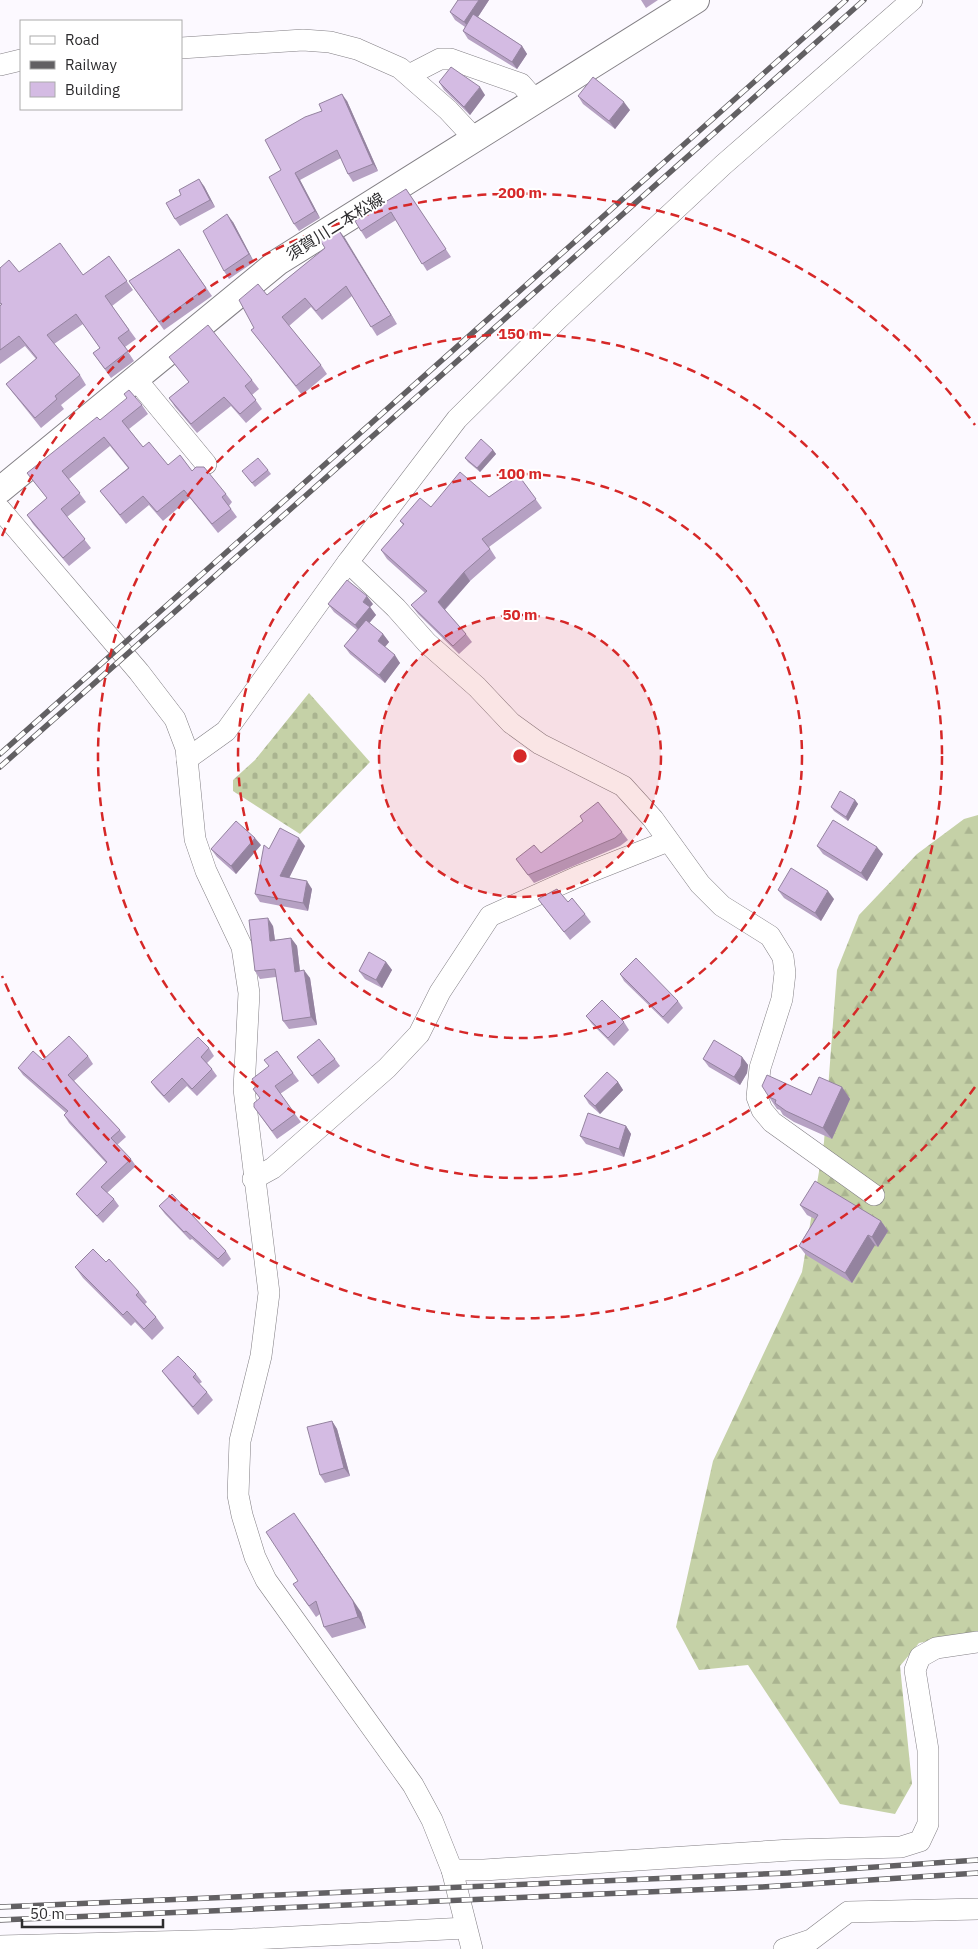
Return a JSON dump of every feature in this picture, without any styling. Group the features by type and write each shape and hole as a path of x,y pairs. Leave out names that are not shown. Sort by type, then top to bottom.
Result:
{"main road":[{"name":"須賀川二本松線","path":"0,490 278,262 696,0"}],"street":[{"path":"187,759 226,731 348,562 464,413 559,318 723,165 912,0"},
{"path":"182,48 302,40 330,42 377,56 400,68 448,110 474,138"},
{"path":"408,76 440,59 450,59 521,84 536,100"},
{"path":"0,65 20,60"},
{"path":"135,378 206,464"},
{"path":"0,509 139,672 175,719 182,734 187,759 195,839 206,871 242,947 249,993 244,1089 270,1293 261,1356 240,1441 238,1495 246,1532 266,1580 413,1785 432,1820 452,1870 472,1949"},
{"path":"348,562 396,608 427,643 477,687 510,723 540,744 623,786 653,820 700,884 722,906 770,936 783,957 785,973 782,999 760,1068 757,1097 762,1110 772,1122 874,1195"},
{"path":"254,1179 274,1168 387,1068 419,1034 440,992 490,916 577,877 668,841"},
{"path":"452,1870 484,1870 810,1849 901,1847 920,1841 928,1824 928,1750 916,1670 920,1657 936,1648 978,1642"},
{"path":"784,1949 811,1940 848,1912 978,1909"},
{"path":"0,1946 233,1940 466,1928"}],"green space":[{"path":"309,693 370,762 300,834 233,791 233,780 255,760"},
{"path":"978,815 978,1631 919,1643 900,1666 912,1784 895,1814 840,1804 748,1665 699,1670 676,1627 713,1461 802,1272 824,1142 837,970 859,915 917,854 964,819"}],"building":[{"path":"458,0 479,0 464,22 450,12"},
{"path":"473,14 522,46 512,62 463,31"},
{"path":"451,67 480,87 464,107 439,82"},
{"path":"593,77 624,102 609,121 578,96"},
{"path":"342,94 373,164 348,174 337,150 295,173 315,211 294,224 269,177 281,170 265,140 305,117 322,111 319,104"},
{"path":"199,179 210,200 175,219 166,203 181,195 179,190"},
{"path":"406,189 446,249 422,264 391,212 361,231 355,221"},
{"path":"227,214 249,254 224,271 203,231"},
{"path":"338,229 391,315 371,327 346,286 316,311 305,298 282,317 321,365 296,386 251,330 254,328 239,300 258,284 267,295 325,248 320,240"},
{"path":"60,243 83,275 109,256 127,281 105,296 129,330 118,338 128,351 105,369 93,353 100,348 76,314 47,335 80,375 55,396 57,399 35,418 6,384 37,358 19,336 0,350 0,306 2,304 0,303 0,268 9,260 19,272"},
{"path":"179,249 206,288 159,322 129,281"},
{"path":"208,325 252,380 245,386 256,400 240,414 224,397 191,424 169,398 189,382 169,357"},
{"path":"129,390 142,405 122,421 143,447 149,442 168,465 180,455 192,471 196,467 204,467 226,494 222,497 231,509 212,524 184,490 157,512 143,496 120,515 100,491 129,468 104,437 62,471 80,493 61,509 85,539 63,558 27,515 47,498 27,473 97,417 100,420 127,398 124,394"},
{"path":"481,439 493,450 477,468 465,458"},
{"path":"258,458 268,470 252,483 242,471"},
{"path":"460,472 489,497 519,476 536,499 482,539 490,549 464,572 438,602 466,634 453,646 411,605 427,591 381,550 404,524 400,521 420,498 431,507"},
{"path":"347,580 367,596 363,602 370,607 355,625 328,604"},
{"path":"366,620 383,634 378,641 395,655 379,675 344,646"},
{"path":"840,791 855,800 846,817 831,807"},
{"path":"598,802 622,832 615,838 528,875 516,859 534,845 541,853 583,821 580,816"},
{"path":"833,820 877,847 861,873 817,846"},
{"path":"236,821 255,838 231,866 211,849"},
{"path":"280,828 299,838 280,876 307,881 303,903 255,894 264,845 269,849"},
{"path":"791,868 828,891 815,913 778,890"},
{"path":"557,889 568,902 572,898 585,914 564,932 538,899"},
{"path":"268,918 270,941 291,938 295,972 304,970 311,1017 283,1021 275,969 255,971 249,920"},
{"path":"369,952 386,962 376,980 359,971"},
{"path":"636,958 678,1001 663,1017 620,974"},
{"path":"602,1000 624,1022 608,1038 586,1016"},
{"path":"69,1036 88,1056 68,1075 120,1130 111,1138 131,1159 101,1187 114,1199 97,1216 76,1194 107,1162 64,1115 68,1111 18,1068 33,1051 43,1060"},
{"path":"198,1037 209,1048 201,1057 212,1069 192,1089 182,1078 164,1096 151,1082"},
{"path":"319,1039 335,1059 312,1076 297,1057"},
{"path":"714,1040 742,1057 741,1066 734,1077 703,1059"},
{"path":"277,1051 293,1073 275,1086 295,1114 272,1131 254,1107 254,1103 260,1098 253,1089 257,1086 252,1079 269,1066 264,1060"},
{"path":"607,1072 618,1082 595,1106 584,1096"},
{"path":"767,1075 811,1095 819,1077 842,1087 823,1128 786,1111 775,1103 776,1100 769,1097 762,1086"},
{"path":"588,1113 626,1126 619,1149 580,1136"},
{"path":"815,1181 881,1221 872,1237 868,1235 845,1273 799,1246 818,1215 800,1205"},
{"path":"172,1194 226,1251 218,1259 186,1231 184,1232 159,1206"},
{"path":"93,1249 106,1262 109,1259 139,1292 136,1295 156,1317 144,1329 127,1311 123,1315 75,1267"},
{"path":"178,1356 196,1374 193,1377 207,1392 193,1407 162,1371"},
{"path":"332,1421 344,1468 320,1475 307,1427"},
{"path":"294,1513 353,1601 358,1617 324,1627 316,1601 309,1606 293,1584 298,1581 266,1532"}],"railway":[{"path":"0,754 846,0"},
{"path":"0,767 864,0"},
{"path":"0,1907 788,1873 978,1860"},
{"path":"0,1920 762,1887 978,1873"}]}
